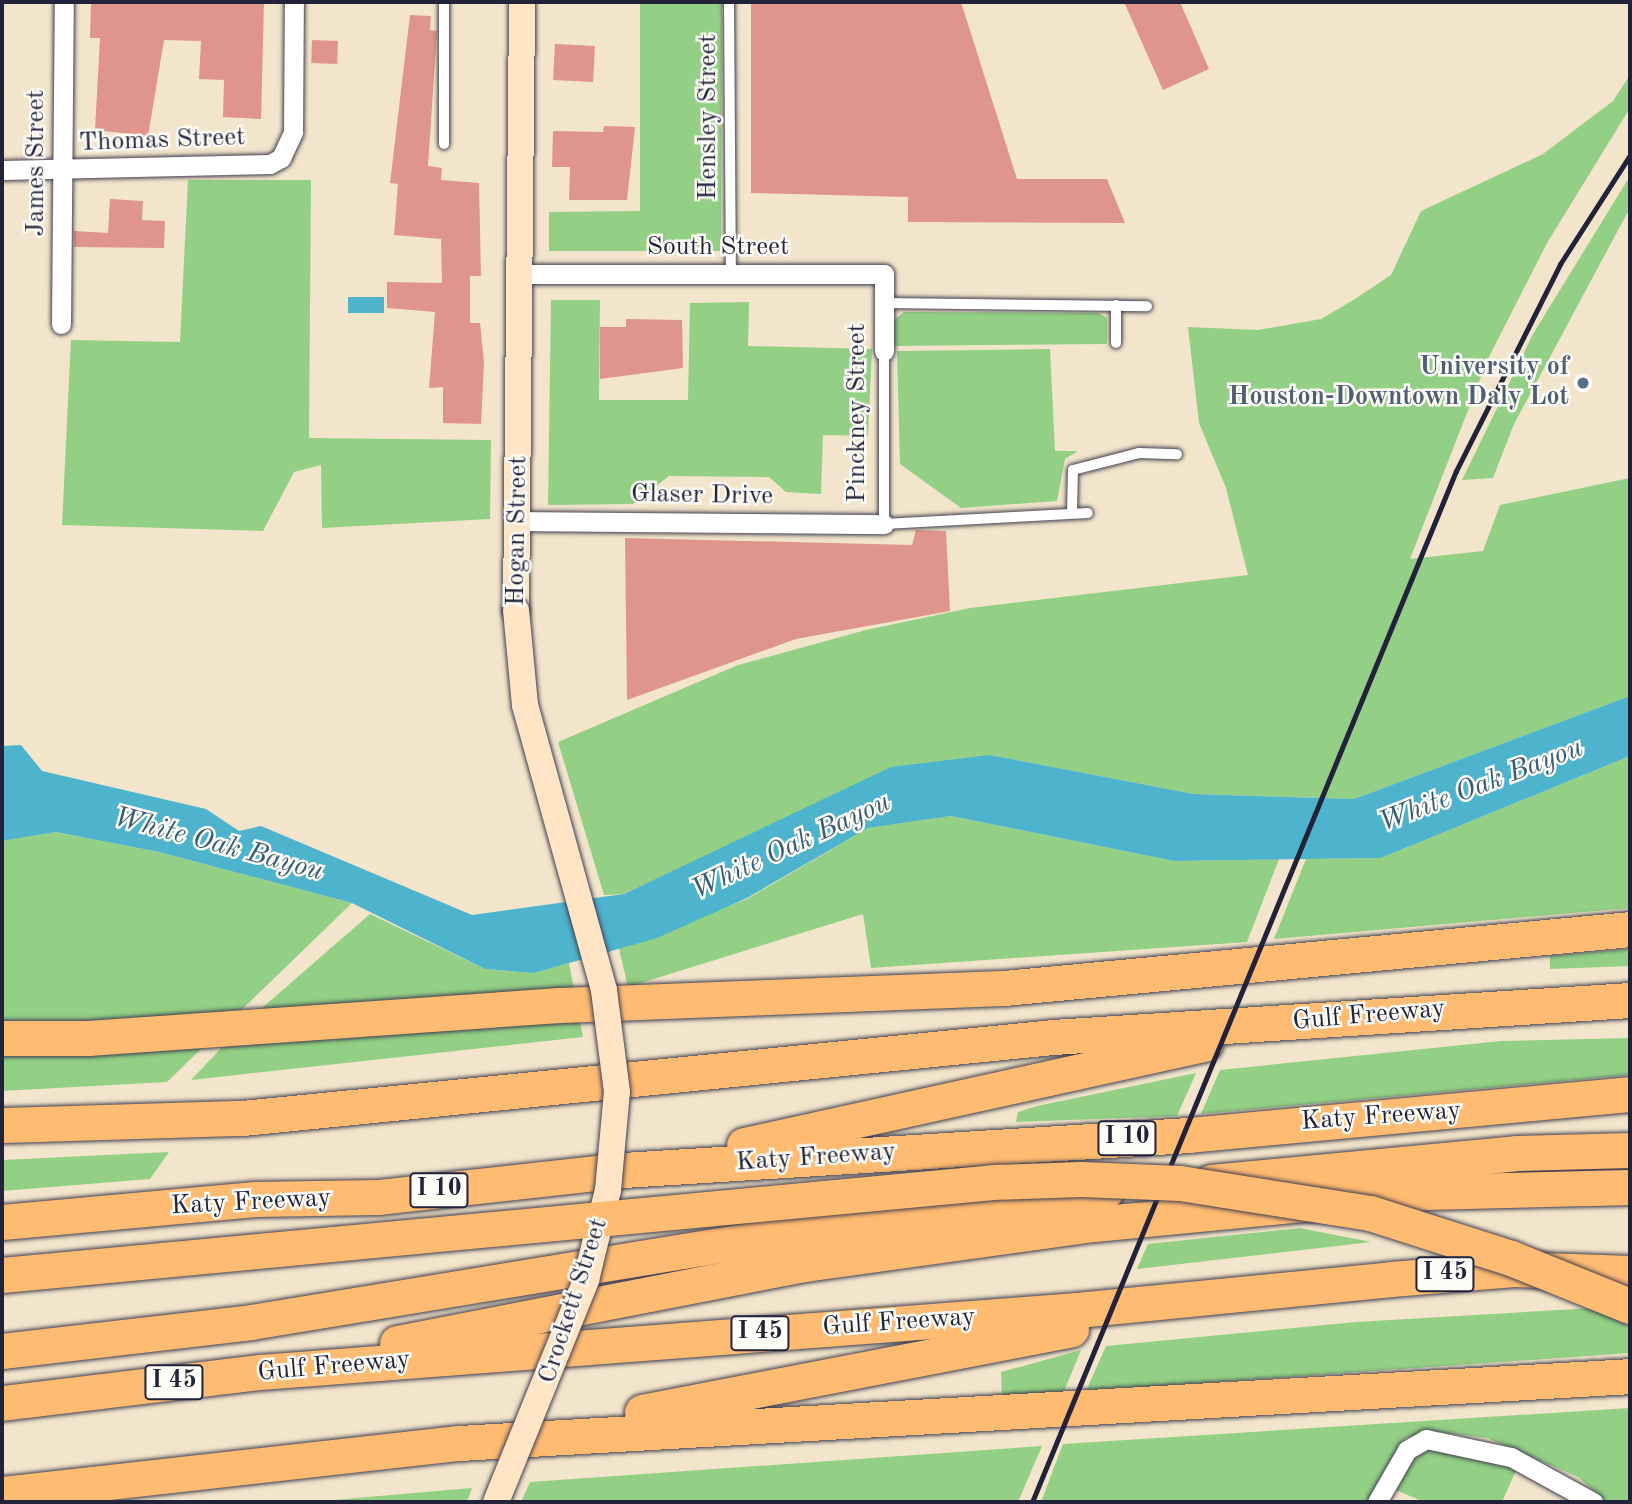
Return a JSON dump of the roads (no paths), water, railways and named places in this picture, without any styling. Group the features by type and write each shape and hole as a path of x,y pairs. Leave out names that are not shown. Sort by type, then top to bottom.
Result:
{"highway":[{"path":"2,1038 101,1038 559,1005 881,995 1630,929"},
{"name":"Gulf Freeway","path":"2,1125 63,1126 243,1118 778,1062 1322,1021 1532,1002 1630,1000"},
{"path":"623,1170 1322,1021"},
{"name":"Katy Freeway","path":"2,1222 255,1199 379,1197 623,1170 1188,1135 1630,1094"},
{"path":"2,1351 103,1340 848,1224 1115,1190 1589,1151 1630,1151"},
{"path":"2,1275 967,1184 1081,1179 1193,1185 1370,1213 1511,1258 1630,1306"},
{"path":"260,1372 513,1318 901,1249 1295,1203 1630,1187"},
{"name":"Gulf Freeway","path":"2,1403 89,1390 260,1372 1261,1293 1514,1269 1630,1272"},
{"path":"459,1443 1261,1293"},
{"path":"2,1493 459,1443 1630,1376"}],"main road":[{"name":"Hogan Street","path":"522,2 523,274 516,610 525,705 578,885 612,1049"},
{"name":"Crockett Street","path":"496,1502 570,1323 598,1237 615,1132 612,1049"}],"street":[{"name":"James Street","path":"61,324 64,2"},
{"name":"Thomas Street","path":"2,170 270,164 281,158 293,132 294,2"},
{"name":"South Street","path":"523,274 884,274 884,303"},
{"name":"Pinckney Street","path":"884,303 884,351"},
{"name":"Glaser Drive","path":"519,520 884,524"},
{"path":"1377,1502 1412,1445 1426,1439 1478,1446 1543,1470 1593,1502"}],"lane":[{"path":"444,2 444,144"},
{"name":"Hensley Street","path":"729,2 731,274"},
{"path":"884,303 1147,306"},
{"path":"1116,305 1116,344"},
{"name":"Pinckney Street","path":"884,351 884,524"},
{"path":"1072,513 1073,470 1139,453 1177,454"},
{"path":"884,524 1088,513"}],"water":[{"path":"348,297 384,297 384,313 348,313"},
{"name":"White Oak Bayou","path":"1630,696 1630,756 1381,858 1174,861 951,816 868,828 747,898 657,938 534,973 485,969 352,903 159,852 55,832 2,841 2,746 21,745 42,771 206,809 239,831 261,826 472,915 624,894 891,767 990,755 1194,794 1354,799"}],"railway":[{"path":"1032,1502 1456,471 1560,264 1630,155"}],"place":[{"name":"University of Houston-Downtown Daly Lot","path":"1583,383"}]}
